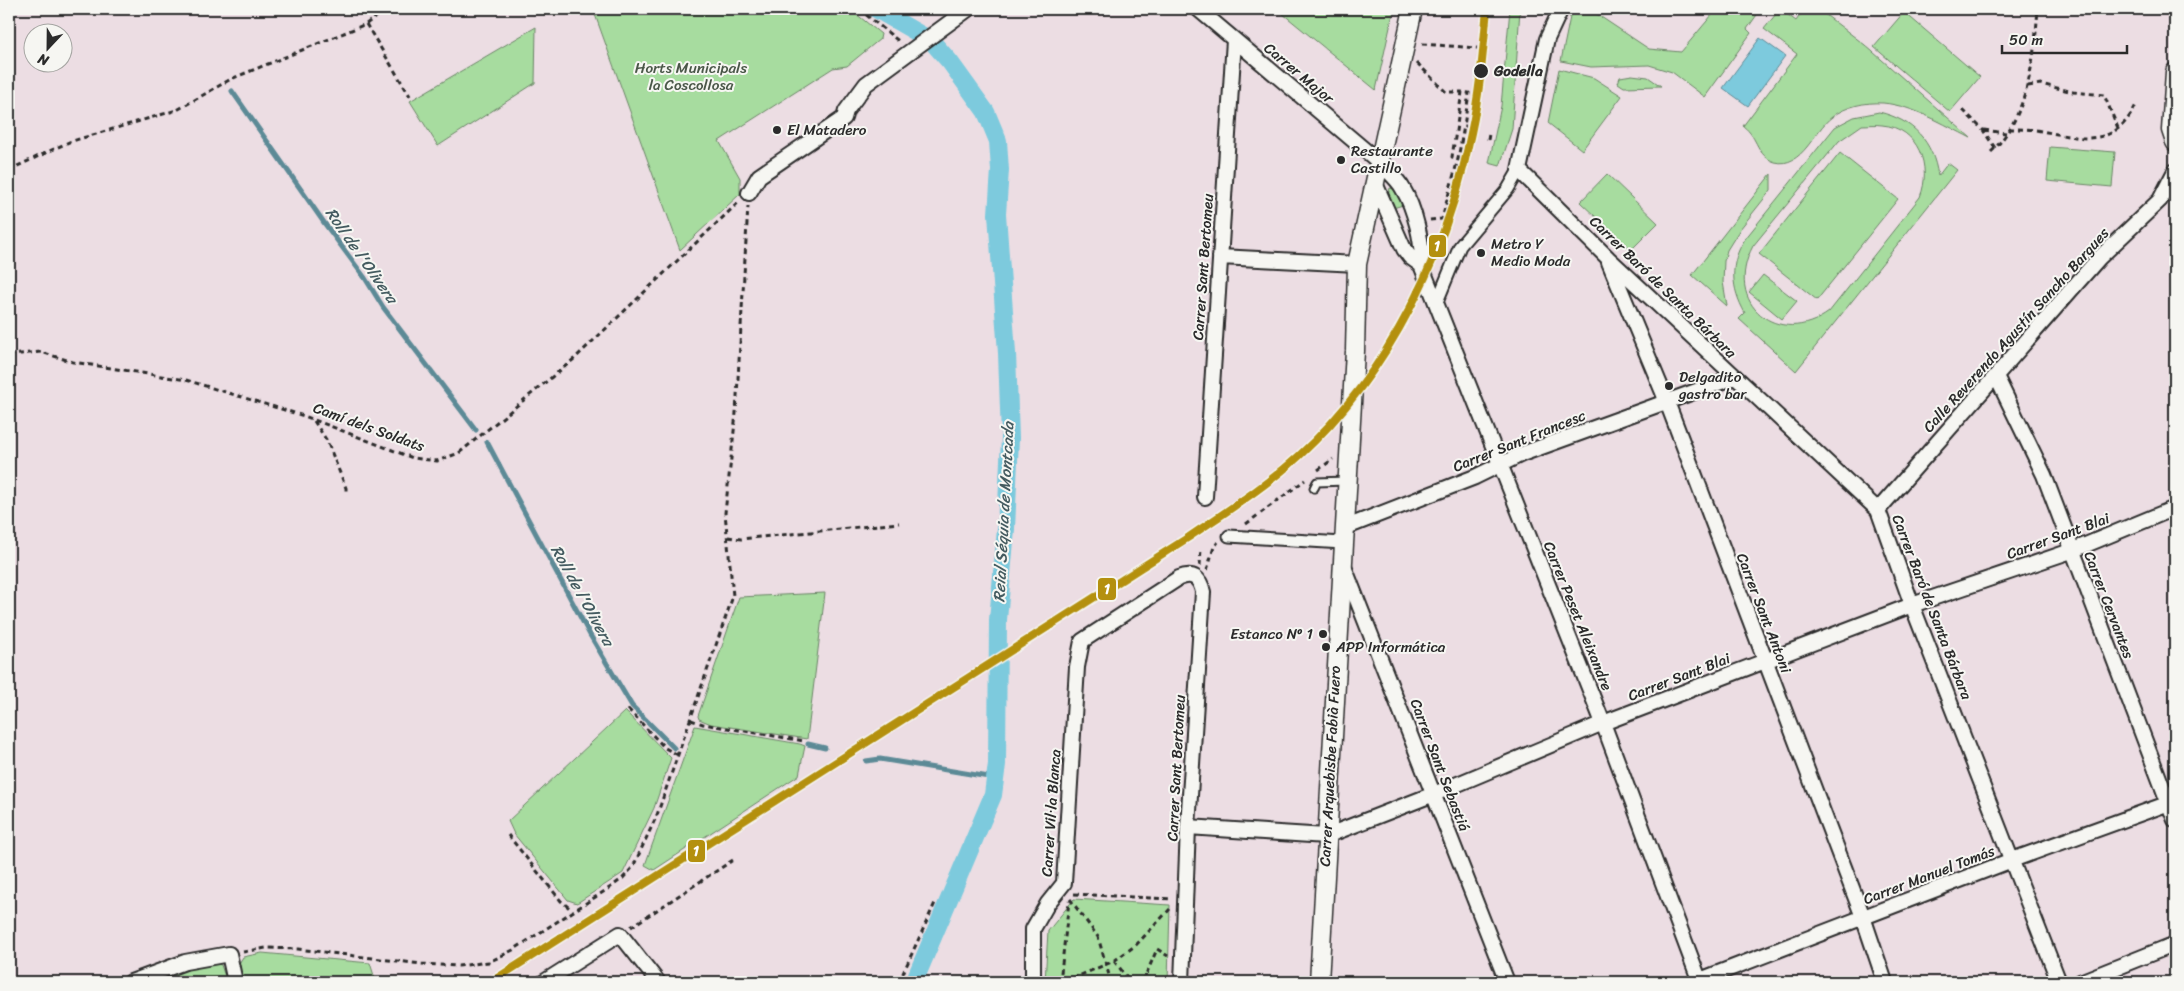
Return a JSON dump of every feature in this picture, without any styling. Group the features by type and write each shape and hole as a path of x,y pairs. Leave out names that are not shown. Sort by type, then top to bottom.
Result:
{"street":[{"path":"749,192 759,176 844,118 846,111 866,84 968,9"},
{"name":"Carrer Major","path":"1198,9 1379,162 1403,188 1420,232 1423,253 1421,265"},
{"name":"Carrer Arquebisbe Fabià Fuero","path":"1319,982 1354,351 1357,264 1379,162 1408,57 1413,9"},
{"path":"1437,302 1460,246 1508,188 1518,170 1547,39 1561,9"},
{"name":"Carrer Sant Bertomeu","path":"1204,497 1234,40"},
{"path":"2175,72 2171,130 2175,142"},
{"name":"Carrer Baró de Santa Bárbara","path":"1518,170 1608,258 1878,510 1912,605 2059,982"},
{"name":"Calle Reverendo Agustín Sancho Bargues","path":"1878,510 2099,258 2160,200 2175,171"},
{"path":"1375,183 1404,249 1410,257 1421,265"},
{"path":"1220,258 1357,264"},
{"name":"Carrer Sant Antoni","path":"1608,258 1667,402 1764,662 1863,917 1885,982"},
{"name":"Carrer Peset Aleixandre","path":"1421,265 1603,723 1698,982"},
{"name":"Carrer Cervantes","path":"1996,376 2044,475 2071,551 2172,802 2175,820"},
{"name":"Carrer Sant Francesc","path":"1343,544 1522,454 1734,377"},
{"name":"Carrer Sant Blai","path":"1188,827 1326,836 1434,794 1603,723 1912,605 2071,551 2175,508"},
{"path":"1229,536 1343,544"},
{"name":"Carrer Sant Sebastiá","path":"1343,544 1434,794 1507,982"},
{"name":"Carrer Sant Bertomeu","path":"1179,578 1197,577 1203,592 1188,827 1182,982"},
{"name":"Carrer Vil·la Blanca","path":"1033,982 1033,929 1048,903 1064,883 1078,667 1082,641 1179,578"},
{"name":"Carrer Manuel Tomás","path":"1698,982 2012,860 2172,802"},
{"path":"544,982 620,934 658,982"},
{"path":"2080,982 2175,944"},
{"path":"131,982 185,962 229,954 235,982"}],"lane":[{"path":"1314,488 1317,482 1323,480 1347,481"}],"path":[{"path":"9,170 69,142 177,110 231,79 366,24 387,9"},
{"path":"859,9 910,51"},
{"path":"1991,152 2009,129 2028,86 2038,9"},
{"path":"366,24 410,96"},
{"path":"1417,43 1477,48"},
{"path":"1408,57 1446,92 1469,93 1460,159 1442,219 1422,220"},
{"path":"2028,86 2041,84 2073,92 2104,95 2118,128"},
{"path":"1460,159 1452,157 1462,92"},
{"path":"2009,129 2033,129 2085,139 2104,136 2118,128 2136,104"},
{"path":"1963,110 1983,130 1995,148"},
{"path":"1983,130 2006,133"},
{"path":"1488,140 1489,134"},
{"path":"229,954 266,948 298,949 422,964 458,966 489,962 513,950 573,911 623,878 633,867 657,815 733,596 726,513 736,413 749,192"},
{"name":"Camí dels Soldats","path":"9,355 41,352 73,362 186,380 314,420 413,458 437,461 459,453 574,358 749,192"},
{"path":"314,420 327,441 346,488 346,493"},
{"path":"1201,548 1200,566 1209,569 1214,547 1219,540 1229,536 1348,448"},
{"path":"728,537 742,538 899,523"},
{"path":"628,709 665,748 678,755"},
{"path":"691,720 703,724 804,741"},
{"path":"508,835 561,901 573,911"},
{"path":"620,934 736,858"},
{"path":"1071,894 1174,899"},
{"path":"1111,982 1106,964 1098,937 1070,899 1062,982 1106,964 1114,961 1136,945 1174,904"},
{"path":"899,982 935,903"},
{"path":"1143,982 1157,949 1169,957"},
{"path":"1114,961 1131,982"}],"green space":[{"name":"Horts Municipals la Coscollosa","path":"593,9 850,9 881,34 880,39 847,66 833,68 719,141 740,178 740,194 680,250"},
{"path":"1277,9 1394,9 1376,90"},
{"path":"1510,9 1520,9 1512,129 1500,166 1489,163 1501,106"},
{"path":"1575,9 1589,9 1649,49 1681,52 1717,9 1761,9 1747,29 1751,33 1705,97 1672,72 1649,65 1591,67 1561,61 1570,17"},
{"path":"1780,9 1796,21 1803,11 1801,9 1818,9 1865,45 1971,138 1928,116 1906,108 1883,103 1869,103 1856,105 1837,113 1825,123 1807,147 1793,160 1784,163 1775,162 1764,156 1752,136 1743,126 1797,54 1764,29"},
{"path":"1904,12 1980,77 1950,112 1874,47"},
{"path":"536,27 535,83 438,146 410,101"},
{"path":"1559,69 1594,78 1622,96 1582,150 1548,123"},
{"path":"1632,75 1648,77 1661,86 1624,87 1618,83 1620,77"},
{"path":"1879,112 1902,120 1926,142 1938,176 1948,163 1957,170 1796,371 1739,319 1745,313 1740,304 1735,285 1734,267 1736,258 1745,239 1835,127 1854,117","holes":["1862,125 1879,125 1895,128 1905,133 1913,141 1923,162 1924,174 1920,197 1829,312 1810,322 1792,325 1775,323 1761,315 1750,302 1745,286 1745,267 1753,246 1839,141"]},
{"path":"2050,147 2115,152 2112,187 2047,181"},
{"path":"1840,153 1898,199 1817,300 1759,254"},
{"path":"1607,174 1658,223 1631,250 1580,202"},
{"path":"1771,174 1771,190 1740,229 1727,250 1724,261 1723,282 1727,306 1692,275"},
{"path":"1390,188 1397,190 1403,205 1393,208 1388,195"},
{"path":"1763,275 1797,301 1782,319 1749,292"},
{"path":"825,593 807,739 711,724 699,719 698,716 739,597"},
{"path":"625,711 671,758 654,808 623,873 577,903 568,900 514,834 508,821"},
{"path":"695,726 805,746 799,775 654,870 645,865"},
{"path":"1074,899 1170,905 1168,982 1045,982 1048,931"},
{"path":"262,953 370,963 376,982 241,982 238,965 243,957"},
{"path":"213,962 221,965 227,982 143,982"}],"water":[{"path":"1760,38 1785,56 1748,106 1723,88"}],"waterway":[{"name":"Reial Séquia de Montcada","path":"876,9 923,36"},
{"name":"Reial Séquia de Montcada","path":"914,982 993,795 997,764 998,620 1006,529 1010,438 1007,353 997,214 1000,170 998,141 986,112 950,62 935,45"},
{"name":"Roll de l'Olivera","path":"232,91 365,278 383,307 476,430"},
{"name":"Roll de l'Olivera","path":"487,442 590,635 632,706 674,748"},
{"path":"808,744 825,748"},
{"path":"866,761 880,759 995,778"}],"metro line":[{"name":"1","path":"491,982 1189,537 1232,508 1299,456 1332,423 1361,387 1387,349 1410,308 1430,266 1447,222 1471,133 1479,87 1487,9"}],"place":[{"name":"Godella","path":"1481,71"},
{"name":"El Matadero","path":"777,130"},
{"name":"Restaurante Castillo","path":"1341,160"},
{"name":"Metro Y Medio Moda","path":"1481,253"},
{"name":"Delgadito gastro bar","path":"1669,386"},
{"name":"Estanco Nº 1","path":"1323,634"},
{"name":"APP Informática","path":"1326,647"}]}
